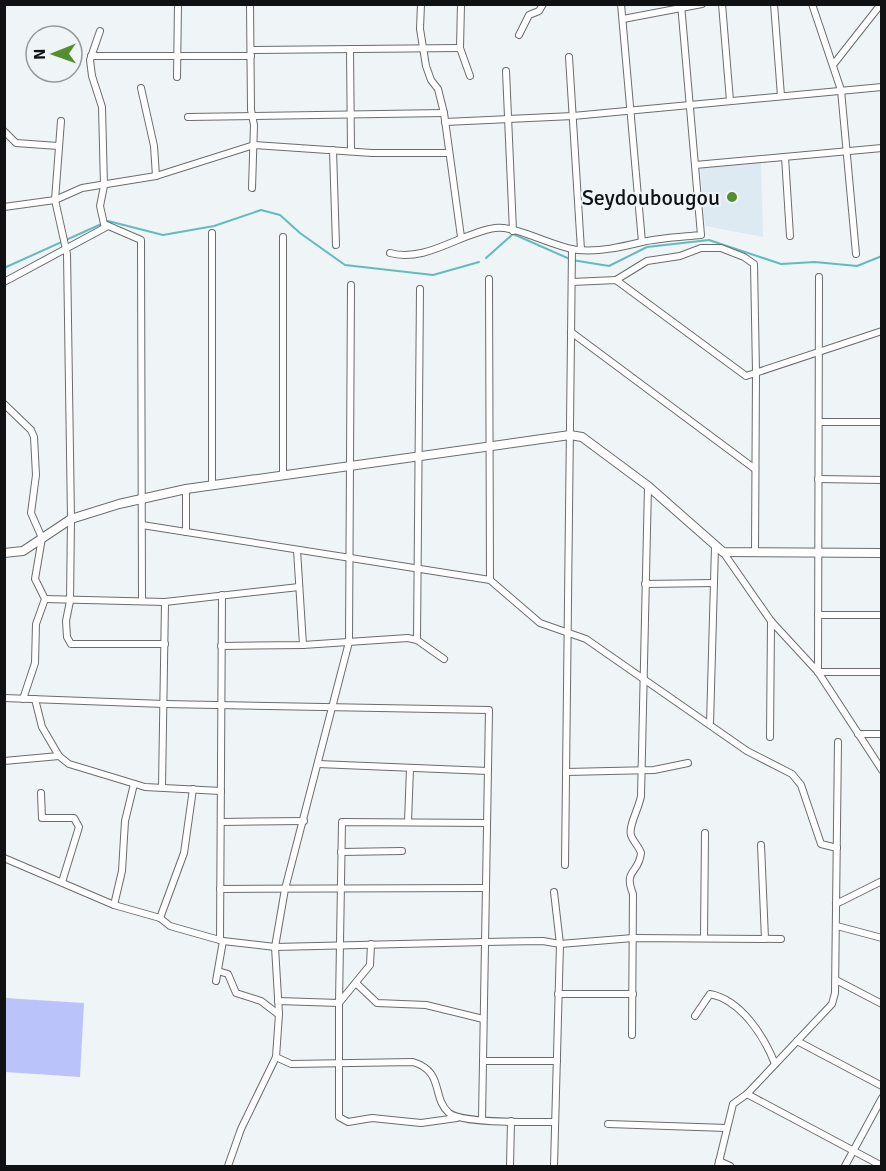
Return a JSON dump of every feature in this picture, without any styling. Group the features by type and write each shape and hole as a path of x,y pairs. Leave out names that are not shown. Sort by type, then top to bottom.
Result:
{"street":[{"path":"177,77 178,4"},
{"path":"250,4 254,145 252,188"},
{"path":"421,4 420,28 431,80 438,89 444,112 447,153 461,237"},
{"path":"461,4 460,48 470,76"},
{"path":"519,35 529,15 539,11 543,4"},
{"path":"621,4 642,242"},
{"path":"623,19 681,6 702,4"},
{"path":"722,4 730,101"},
{"path":"774,4 781,96"},
{"path":"812,4 842,90 856,254"},
{"path":"833,65 881,4"},
{"path":"390,254 398,256 421,253 461,237 498,227 581,250 628,247 642,242 701,235 681,6"},
{"path":"100,31 91,56 92,76 102,107 104,186 100,206 104,224 141,240 142,600"},
{"path":"91,56 177,56 350,49 460,48"},
{"path":"350,49 351,151"},
{"path":"569,57 581,250"},
{"path":"506,70 513,231"},
{"path":"445,122 573,116 882,87"},
{"path":"141,88 154,146 156,176"},
{"path":"188,117 444,112"},
{"path":"61,121 55,200 66,250 70,519 70,601 66,621 67,637 71,644 165,644"},
{"path":"4,131 16,143 58,146"},
{"path":"4,207 55,200 82,188 156,176 254,145 351,151 447,153"},
{"path":"695,165 882,148"},
{"path":"333,150 336,245"},
{"path":"785,157 790,236"},
{"path":"4,282 108,226"},
{"path":"212,233 212,485"},
{"path":"283,237 284,475"},
{"path":"572,282 616,280 647,261 680,256 701,248 721,248 744,257 754,264 756,273 754,553"},
{"path":"565,865 572,249"},
{"path":"818,672 819,277"},
{"path":"489,279 489,580"},
{"path":"616,280 746,376 882,331"},
{"path":"228,1167 241,1129 276,1057 279,1014 275,947 285,889 349,642 351,285"},
{"path":"417,640 420,289"},
{"path":"571,332 755,469"},
{"path":"4,404 31,430 34,437 36,475 31,513 42,538 35,579 45,599 36,624 35,663 23,699"},
{"path":"819,422 882,422"},
{"path":"4,553 23,551 70,519 186,489 570,435 582,437 648,486 723,552 771,621 818,672 882,770"},
{"path":"818,479 882,480"},
{"path":"632,1035 633,894 628,882 629,874 641,861 641,852 632,839 630,826 639,809 648,486"},
{"path":"186,489 186,532"},
{"path":"142,525 489,580 540,623 586,639 747,751 792,774 801,785 820,844 837,848"},
{"path":"710,724 715,546"},
{"path":"297,550 303,645"},
{"path":"723,552 882,553"},
{"path":"645,584 714,583"},
{"path":"45,599 165,602 299,587"},
{"path":"216,981 221,941 222,596"},
{"path":"162,788 165,602"},
{"path":"818,615 882,615"},
{"path":"770,737 771,621"},
{"path":"221,646 417,640 444,659"},
{"path":"818,672 882,672"},
{"path":"4,698 164,704 489,710 482,1120"},
{"path":"35,699 42,727 59,756 69,764 134,784 221,791"},
{"path":"858,734 882,734"},
{"path":"730,1167 719,1164 733,1104 747,1094 831,1004 836,980 838,742"},
{"path":"4,761 59,756"},
{"path":"566,772 640,771 688,763"},
{"path":"318,764 488,771"},
{"path":"408,822 410,768"},
{"path":"114,905 122,871 125,821 134,784"},
{"path":"160,918 184,853 193,789"},
{"path":"41,793 42,818 74,818 79,827 63,882"},
{"path":"220,822 304,821"},
{"path":"487,823 342,822 339,1117 344,1121 372,1118 421,1123 458,1118 555,1122"},
{"path":"705,833 705,937"},
{"path":"761,845 765,939"},
{"path":"341,852 402,851"},
{"path":"4,858 114,905 160,918 170,926 221,941 275,947 543,941 560,944 633,938 781,939"},
{"path":"837,904 882,881"},
{"path":"220,889 486,888"},
{"path":"554,892 560,944 554,1167"},
{"path":"837,926 882,938"},
{"path":"278,1001 339,1003 357,984 370,965 371,944"},
{"path":"218,971 228,974 236,993 261,1001 279,1014"},
{"path":"836,980 882,1004"},
{"path":"357,984 377,1003 426,1005 483,1019"},
{"path":"558,994 633,994"},
{"path":"695,1016 710,994 724,996 760,1033 775,1064"},
{"path":"797,1041 882,1086"},
{"path":"276,1057 291,1064 413,1062 425,1066 434,1076 443,1105 458,1118"},
{"path":"483,1061 557,1061"},
{"path":"747,1094 882,1166"},
{"path":"845,1167 882,1098"},
{"path":"510,1167 511,1121"},
{"path":"608,1124 727,1128"}],"shaded area":[{"name":"Seydoubougou","path":"761,163 763,237 705,226 700,168"},
{"path":"5,998 84,1003 80,1077 5,1072"}],"waterway":[{"path":"4,268 108,221 163,235 214,226 261,210 280,215 300,233 345,265 433,275 479,262"},
{"path":"486,258 513,234 572,260 609,266 647,247 709,240 781,264 815,262 857,266 882,256"}],"place":[{"name":"Seydoubougou","path":"732,197"}]}
